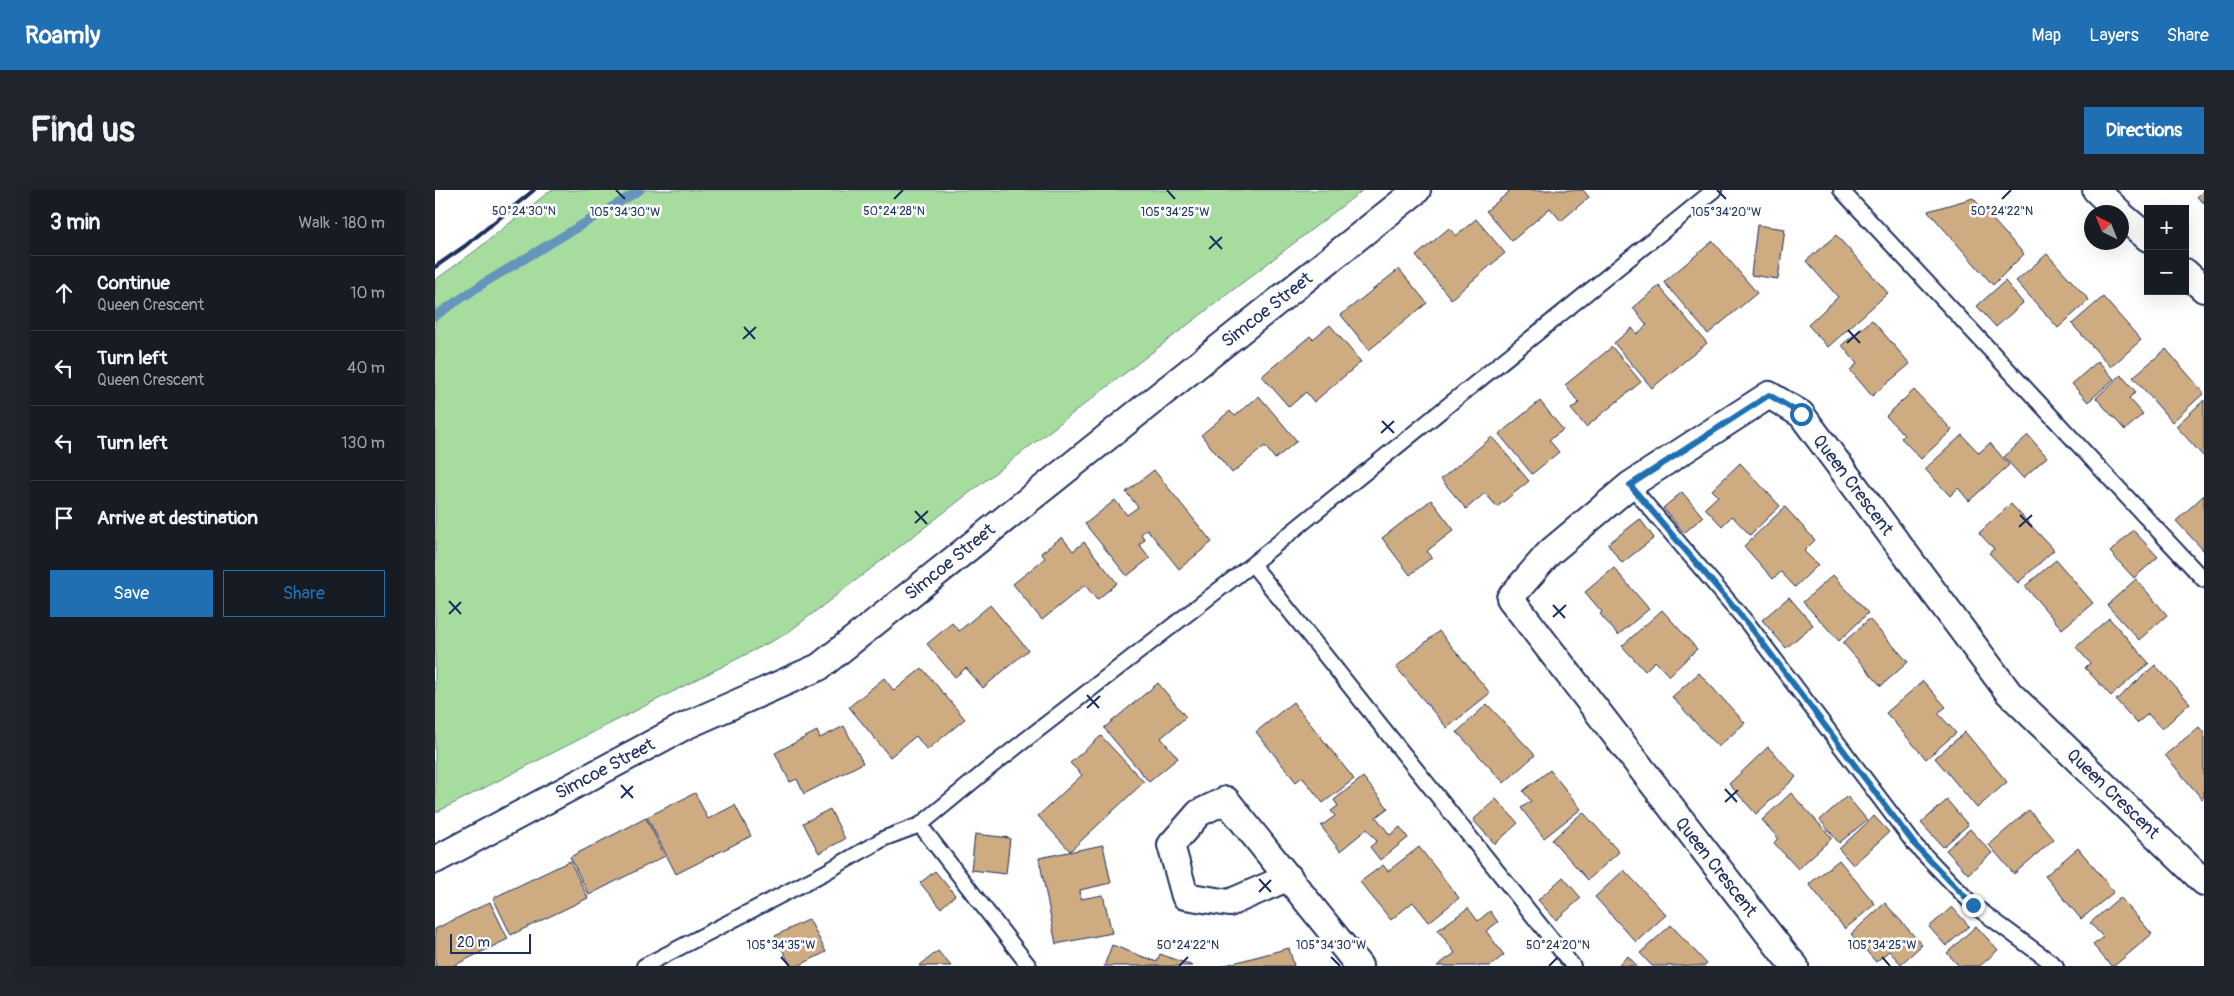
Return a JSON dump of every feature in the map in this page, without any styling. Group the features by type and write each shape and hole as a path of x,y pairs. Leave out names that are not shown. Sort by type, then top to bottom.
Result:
{"street":[{"name":"Simcoe Street","path":"435,860 685,726 819,667 1417,190"},
{"path":"2095,190 2111,205"},
{"path":"2129,222 2144,235"},
{"path":"2189,276 2204,289"},
{"name":"Queen Crescent","path":"1795,966 1510,598 1549,552 1630,485 1769,395 1801,414 2009,693 2204,882"},
{"path":"1289,877 1229,903 1185,896 1171,845 1199,814 1226,800 1289,877 1359,966"}],"lane":[{"path":"645,966 824,873 885,838 920,826 989,769 1252,564 1714,190"},
{"path":"1841,190 2204,580"},
{"path":"1630,485 1749,625 1915,845 1973,905 2056,966"},
{"path":"1252,564 1573,966"},
{"path":"920,826 1029,966"}],"green space":[{"path":"551,190 1363,190 786,634 435,813 435,280 475,251"}],"building":[{"path":"1508,190 1583,190 1589,197 1561,221 1550,208 1512,241 1486,211 1509,192"},
{"path":"2204,190 2204,203 2197,197"},
{"path":"1973,198 2024,254 1993,285 1928,211"},
{"path":"1476,219 1505,253 1451,299 1416,256 1449,228 1456,236"},
{"path":"1757,225 1785,229 1778,279 1751,275"},
{"path":"1836,235 1888,293 1828,347 1808,325 1838,297 1806,261"},
{"path":"1713,241 1757,293 1708,334 1664,282"},
{"path":"2047,254 2089,300 2058,328 2016,281"},
{"path":"1399,269 1427,303 1369,350 1341,315"},
{"path":"2005,281 2023,303 1996,327 1977,306"},
{"path":"1659,286 1707,343 1652,388 1614,343 1632,328 1637,334 1647,325 1633,308"},
{"path":"2103,297 2141,340 2111,367 2072,324"},
{"path":"1872,320 1910,364 1872,396 1850,370 1857,364 1842,345"},
{"path":"1330,325 1361,362 1314,402 1306,392 1289,407 1262,376 1310,336 1313,339"},
{"path":"1612,347 1641,382 1586,427 1571,409 1579,403 1565,385"},
{"path":"2166,349 2204,393 2172,422 2133,377"},
{"path":"2098,361 2114,379 2088,402 2072,384"},
{"path":"2121,375 2136,392 2129,398 2143,414 2125,430 2096,398"},
{"path":"1914,390 1952,430 1921,459 1901,438 1904,435 1886,416"},
{"path":"1259,396 1297,441 1275,459 1265,446 1232,473 1201,435 1230,411 1235,416"},
{"path":"2204,400 2204,457 2176,426"},
{"path":"1540,401 1563,430 1549,440 1559,452 1532,474 1499,434"},
{"path":"1962,435 1979,453 1990,443 2009,465 1969,501 1958,488 1950,496 1925,469"},
{"path":"2028,435 2047,457 2023,478 2004,457"},
{"path":"1492,437 1529,481 1497,507 1485,493 1466,509 1441,479"},
{"path":"1740,463 1780,506 1750,535 1732,516 1722,526 1705,508 1718,496 1712,490"},
{"path":"1154,470 1212,542 1179,569 1147,529 1141,534 1145,540 1139,544 1150,558 1127,576 1085,524 1115,500 1127,515 1138,507 1126,492"},
{"path":"1682,492 1703,517 1684,533 1663,508"},
{"path":"2204,495 2204,551 2176,521"},
{"path":"1431,500 1454,530 1427,551 1432,557 1410,575 1382,538"},
{"path":"2011,504 2054,550 2018,583 1989,553 1994,549 1979,533"},
{"path":"1785,507 1815,540 1804,551 1818,565 1795,587 1781,572 1773,579 1744,546"},
{"path":"1640,519 1654,538 1622,563 1608,544"},
{"path":"2133,530 2158,557 2134,578 2110,552"},
{"path":"1062,537 1073,551 1084,542 1117,583 1097,600 1085,585 1042,620 1013,584 1045,558 1041,553"},
{"path":"2056,560 2093,603 2062,629 2025,586"},
{"path":"1614,568 1649,609 1618,635 1585,592"},
{"path":"1833,575 1868,613 1839,641 1803,602"},
{"path":"2136,579 2167,615 2139,640 2107,605"},
{"path":"1789,597 1813,625 1786,648 1762,620"},
{"path":"990,605 1028,650 983,688 966,668 955,677 927,644 952,623 959,631"},
{"path":"1662,610 1697,649 1669,676 1655,661 1645,671 1622,646"},
{"path":"2109,618 2149,663 2111,696 2085,668 2090,663 2076,647"},
{"path":"1869,619 1908,662 1881,686 1843,643"},
{"path":"1439,631 1490,693 1447,728 1396,667"},
{"path":"2155,665 2190,703 2162,729 2148,714 2137,723 2116,700"},
{"path":"922,668 965,719 927,750 916,736 890,757 849,707 884,678 894,691"},
{"path":"1699,673 1745,723 1718,747 1672,697"},
{"path":"1923,681 1946,707 1938,713 1956,733 1926,759 1886,713"},
{"path":"1158,683 1186,717 1161,738 1178,758 1149,782 1104,728"},
{"path":"1293,702 1354,779 1323,803 1302,777 1296,782 1256,732"},
{"path":"1487,704 1535,755 1504,783 1457,732"},
{"path":"844,726 863,763 804,794 797,779 790,782 775,753 817,731 820,738"},
{"path":"2199,727 2204,733 2204,797 2202,799 2165,755"},
{"path":"1965,732 2007,782 1977,808 1935,758"},
{"path":"1101,736 1144,782 1070,851 1038,816 1082,775 1070,763"},
{"path":"1768,747 1796,777 1756,814 1729,784"},
{"path":"1550,770 1581,809 1544,838 1521,808 1531,801 1523,791"},
{"path":"1363,777 1388,808 1376,817 1390,835 1400,827 1408,838 1380,860 1370,847 1377,841 1367,829 1340,851 1321,826 1335,816 1331,811 1338,806 1334,800"},
{"path":"695,793 708,819 735,805 751,836 676,874 647,817"},
{"path":"1791,793 1832,838 1798,869 1774,843 1778,838 1762,820"},
{"path":"1847,796 1867,820 1839,843 1820,820"},
{"path":"1496,799 1518,823 1495,844 1473,820"},
{"path":"1947,800 1968,825 1943,847 1921,823"},
{"path":"830,809 845,839 819,853 803,823"},
{"path":"2029,810 2054,839 2014,874 1989,845"},
{"path":"1583,812 1619,852 1588,880 1552,840"},
{"path":"1874,816 1889,832 1853,865 1839,849"},
{"path":"646,818 665,856 589,895 570,857"},
{"path":"1970,829 1992,853 1968,874 1946,850"},
{"path":"975,834 1010,838 1006,874 971,870"},
{"path":"1103,845 1111,883 1080,890 1081,899 1103,895 1112,933 1056,944 1039,858"},
{"path":"1419,847 1459,898 1429,922 1413,902 1391,920 1360,882 1383,865 1388,871"},
{"path":"2078,848 2114,892 2081,919 2045,876"},
{"path":"1839,860 1875,904 1845,929 1809,884"},
{"path":"570,861 588,898 511,935 493,898"},
{"path":"1624,870 1666,915 1636,942 1595,897"},
{"path":"935,871 955,895 941,908 920,883"},
{"path":"1563,877 1581,898 1556,920 1538,900"},
{"path":"2120,897 2152,934 2114,966 2111,966 2093,945 2103,937 2090,923"},
{"path":"490,902 508,939 453,966 435,966 435,929"},
{"path":"1885,903 1922,945 1901,964 1889,951 1876,962 1851,934"},
{"path":"1952,907 1969,926 1946,946 1929,927"},
{"path":"1468,908 1478,921 1490,911 1498,922 1486,931 1504,955 1490,966 1437,966 1455,953 1438,930"},
{"path":"809,919 826,952 798,966 791,966 775,936"},
{"path":"1671,925 1707,964 1705,966 1652,966 1640,953"},
{"path":"1976,926 1998,950 1980,966 1959,966 1947,953"},
{"path":"1112,945 1157,962 1160,954 1193,966 1104,966"},
{"path":"1289,948 1294,966 1222,966"},
{"path":"938,951 951,966 919,966"},
{"path":"1628,956 1637,966 1617,966"}],"waterway":[{"path":"435,316 484,283 640,190"}],"railway":[{"path":"435,267 465,246 534,190"}],"route":[{"path":"1801,414 1769,395 1630,485 1749,625 1915,845 1973,905"}]}
